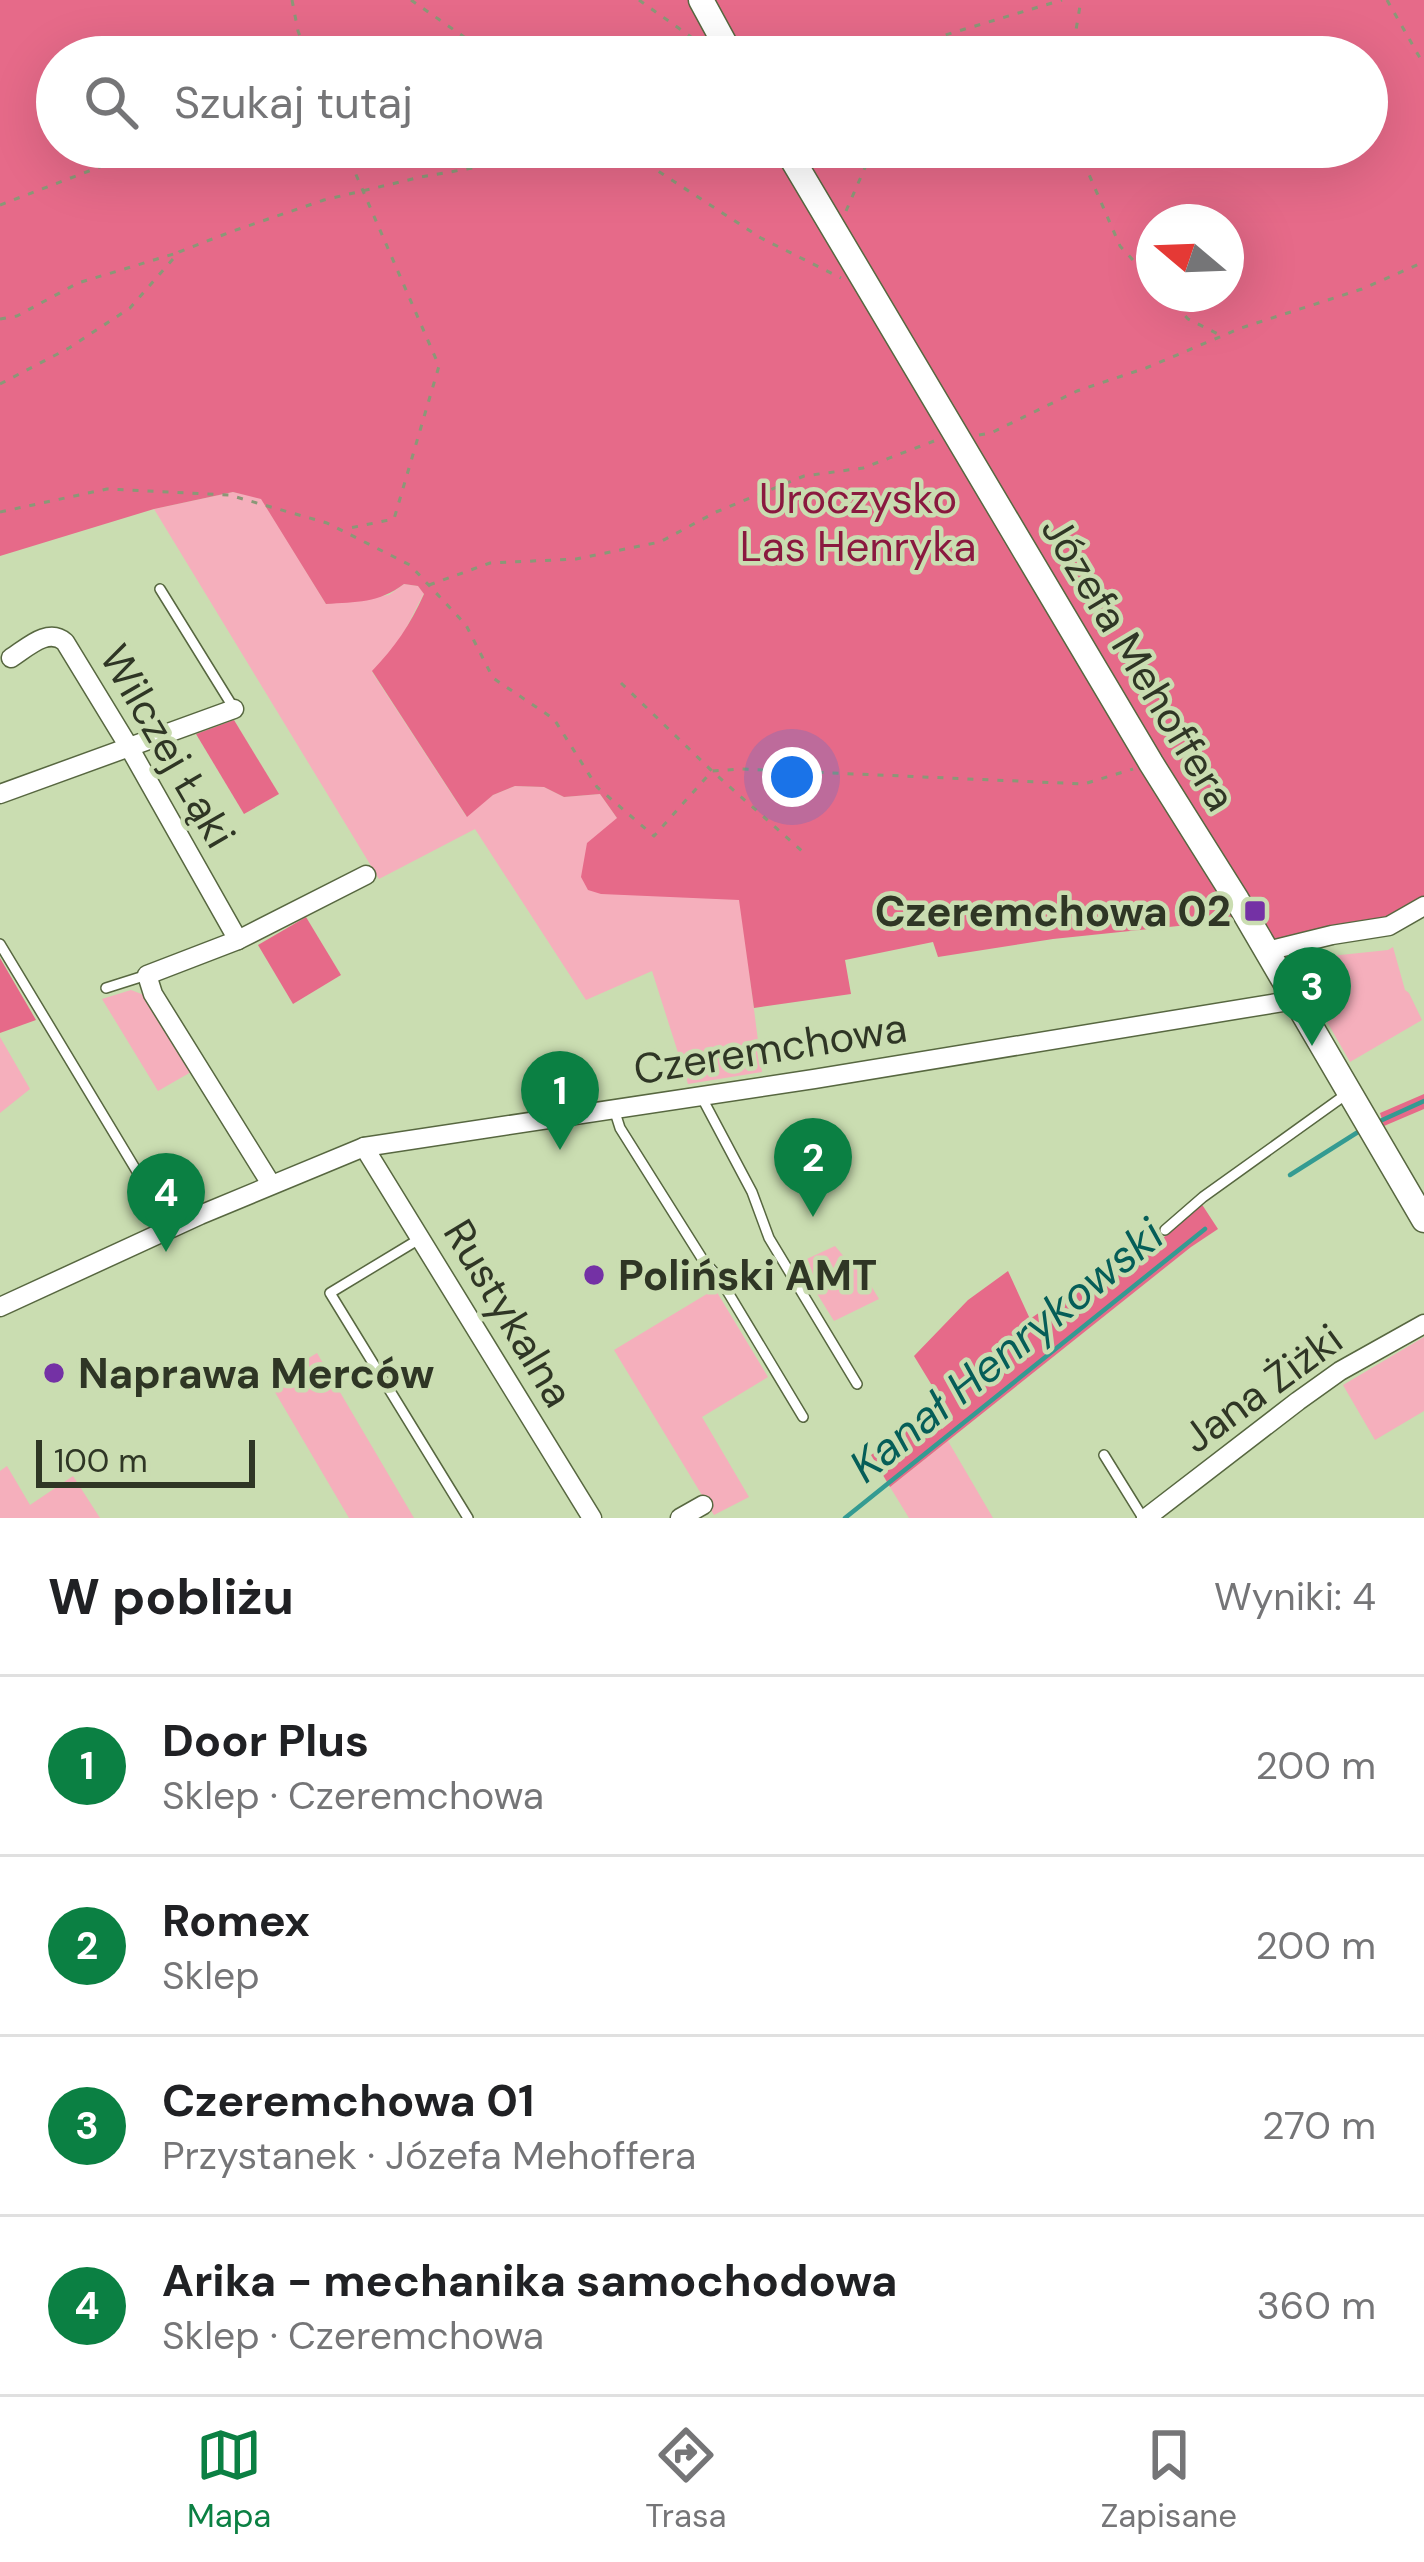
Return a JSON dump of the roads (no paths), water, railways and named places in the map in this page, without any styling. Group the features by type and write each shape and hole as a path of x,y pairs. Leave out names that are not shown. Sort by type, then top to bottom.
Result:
{"street":[{"path":"701,0 721,36"},
{"name":"Józefa Mehoffera","path":"797,168 1424,1220"},
{"name":"Wilczej Łąki","path":"11,658 40,639 58,636 65,642 238,940"},
{"path":"0,794 234,709"},
{"path":"271,1184 153,994 147,975 238,940 366,875"},
{"path":"1267,952 1389,926 1424,906"},
{"name":"Czeremchowa","path":"0,1307 364,1147 1295,1000"},
{"name":"Rustykalna","path":"364,1147 592,1518"},
{"name":"Jana Żiżki","path":"1145,1518 1340,1371 1424,1324"},
{"path":"680,1518 703,1505"}],"lane":[{"path":"160,589 234,709"},
{"path":"0,944 171,1228"},
{"path":"106,988 147,975"},
{"path":"1166,1230 1203,1196 1348,1093"},
{"path":"700,1096 752,1192 769,1238 857,1384"},
{"path":"614,1109 620,1128 703,1260 720,1279 803,1417"},
{"path":"421,1238 330,1293 468,1518"},
{"path":"1104,1454 1145,1518"}],"waterway":[{"name":"Kanał Henrykowski","path":"1380,1121 1424,1101"},
{"name":"Kanał Henrykowski","path":"1290,1175 1358,1132"},
{"name":"Kanał Henrykowski","path":"845,1518 1205,1229"}],"place":[{"name":"Czeremchowa 02","path":"1255,911"},
{"name":"Czeremchowa 01","path":"1312,1046"},
{"name":"Door Plus","path":"560,1150"},
{"name":"Romex","path":"813,1217"},
{"name":"Arika - mechanika samochodowa","path":"166,1252"},
{"name":"Poliński AMT","path":"594,1275"},
{"name":"Naprawa Merców","path":"54,1373"}],"park label":[{"name":"Uroczysko Las Henryka","path":"858,522"}]}
